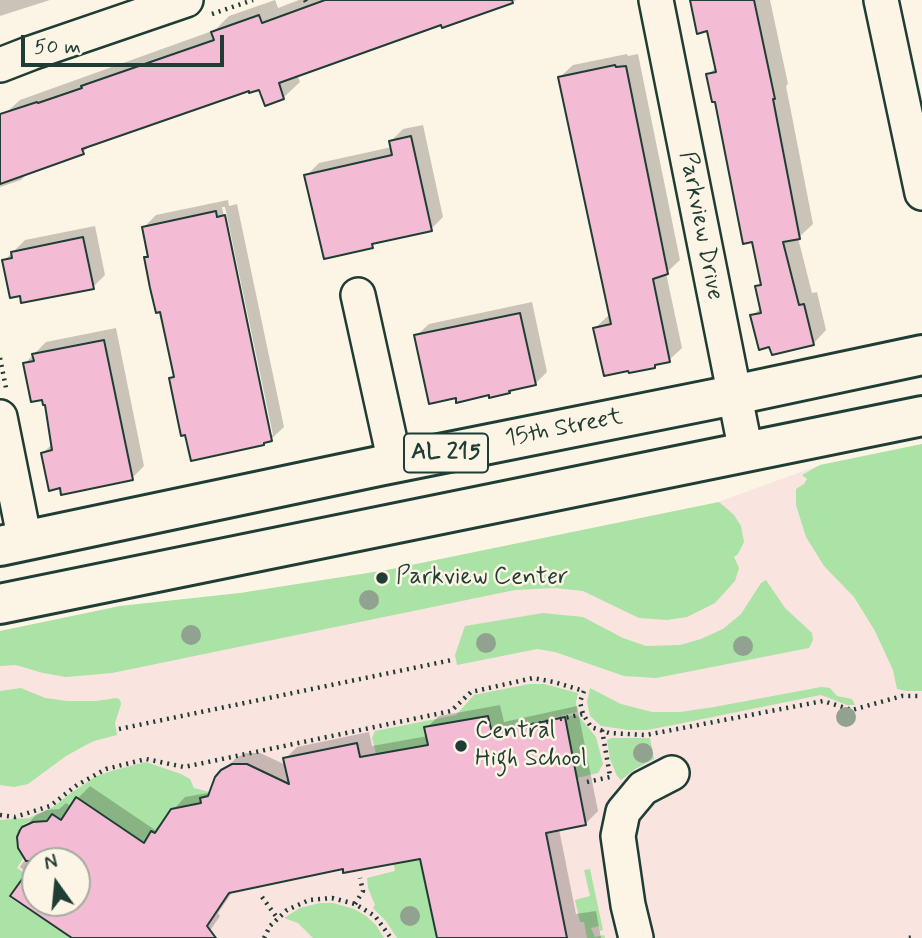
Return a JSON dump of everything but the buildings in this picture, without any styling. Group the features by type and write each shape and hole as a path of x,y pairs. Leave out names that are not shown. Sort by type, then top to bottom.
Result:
{"main road":[{"name":"15th Street","path":"12,543 922,355"},
{"name":"AL 215","path":"0,604 922,416"}],"street":[{"path":"0,65 186,0"},
{"name":"Parkview Drive","path":"656,0 746,452"},
{"path":"881,0 922,193"},
{"path":"358,295 395,463"},
{"path":"0,417 12,543"},
{"path":"636,938 628,905 618,836 623,812 643,788 672,773"}],"path":[{"path":"119,729 452,660"},
{"path":"0,815 15,817 50,806 77,785 106,769 146,759 184,767 451,711 471,692 533,678 584,691 580,702 591,727 609,733 646,735 823,701 852,710 902,696 922,696"},
{"path":"505,731 583,714"},
{"path":"602,730 610,776 615,783"},
{"path":"587,782 610,776"},
{"path":"355,904 363,891 360,878"},
{"path":"262,897 278,919"},
{"path":"264,938 270,926 287,910 309,900 332,898 355,904 375,915 391,938"}],"shaded area":[{"name":"Central High School","path":"922,444 922,938 0,938 0,631 120,606 240,593 387,570 718,502 820,465"}],"green space":[{"path":"922,444 922,691 906,691 897,689 893,670 875,631 854,597 824,566 806,537 796,505 796,489 807,479 802,475 820,465"},
{"path":"719,502 734,515 741,526 744,542 734,557 739,568 735,581 715,603 687,617 667,620 639,618 583,591 555,588 515,590 112,673 66,677 16,665 0,666 0,631 120,606 240,593 387,570"},
{"path":"766,580 785,608 812,633 813,640 809,648 656,678 624,676 555,652 537,649 457,665 455,655 465,626 543,613 583,617 623,638 646,646 680,645 723,629 741,614 761,583"},
{"path":"529,684 544,684 578,693 577,712 492,733 488,715 424,728 428,745 378,761 372,738 375,731 456,715 474,695"},
{"path":"821,687 830,688 837,696 852,699 855,705 847,705 821,695 647,730 629,730 601,726 590,716 587,702 590,688 621,704 652,712 680,712"},
{"path":"21,688 45,698 67,701 117,698 121,704 115,723 117,735 84,746 28,784 14,787 0,785 0,691"},
{"path":"576,715 596,737 603,764 598,773 577,778 565,717"},
{"path":"650,738 654,759 621,780 610,759 607,740"},
{"path":"146,762 181,774 190,779 194,788 209,792 209,795 200,798 201,802 171,808 155,833 151,831 131,861 116,856 131,834 76,798 61,820 52,814 46,824 31,821 24,824 19,829 17,840 21,852 21,862 17,868 21,871 21,882 10,898 21,905 21,917 39,917 64,933 81,938 0,938 0,820 29,818 53,807 95,777"},
{"path":"413,828 437,938 397,938 373,908 375,905 368,888 367,878 395,871 388,833"},
{"path":"590,869 603,930 600,931 599,926 591,928 595,937 604,935 605,938 587,938 575,900 590,896 584,870"},
{"path":"333,903 354,909 376,925 384,938 313,938 298,923 284,918 300,908"}],"place":[{"name":"Parkview Center","path":"382,578"},
{"name":"Central High School","path":"461,746"}]}
